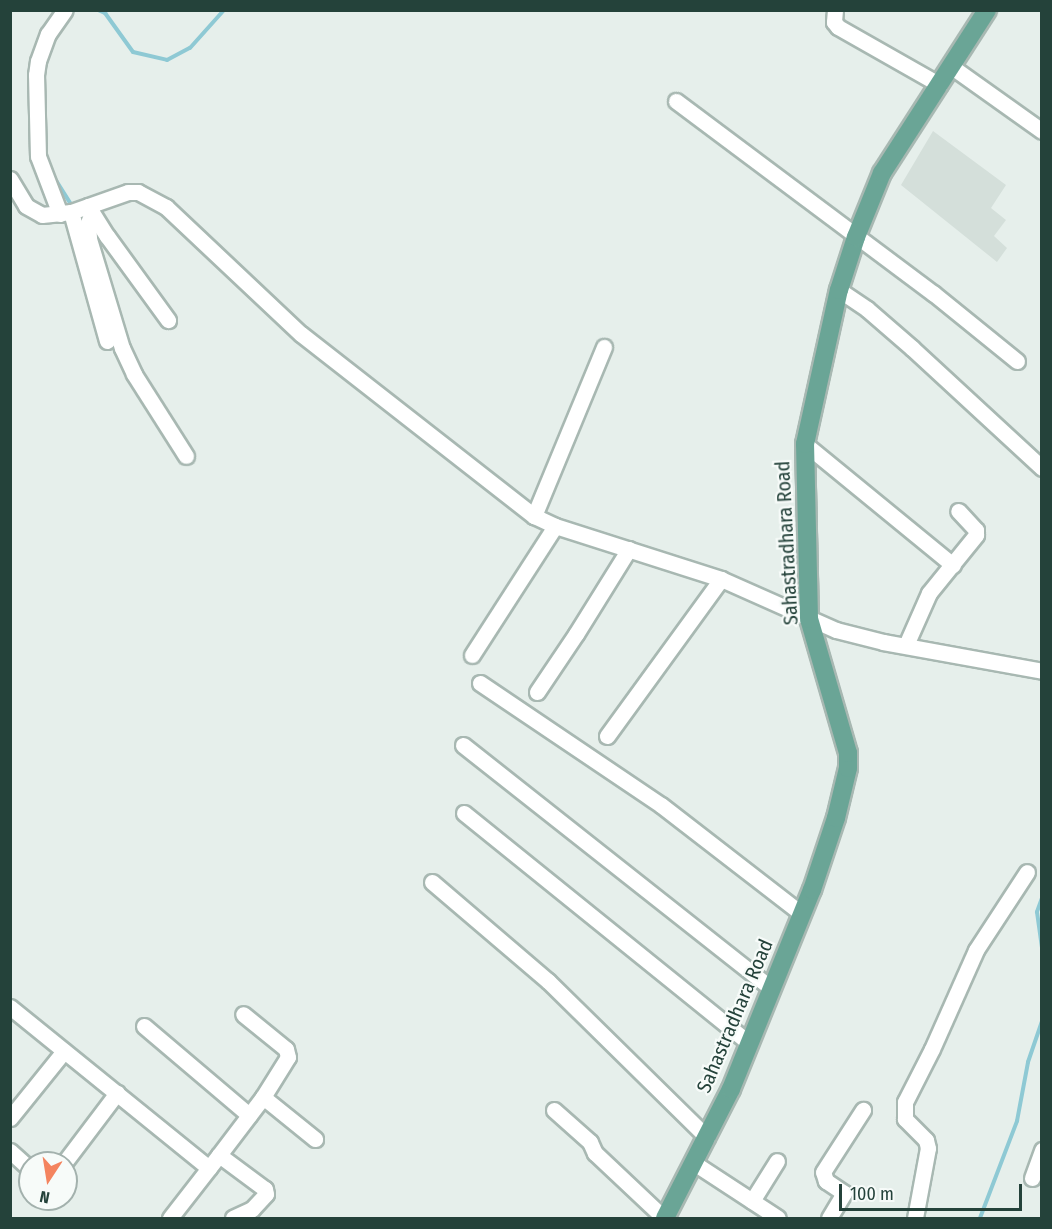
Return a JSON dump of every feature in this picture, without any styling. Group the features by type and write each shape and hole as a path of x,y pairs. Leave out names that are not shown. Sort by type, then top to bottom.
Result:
{"main road":[{"name":"Sahastradhara Road","path":"664,1218 707,1137 749,1043 802,914 836,818 849,768 849,753 809,619 805,444 839,290 856,237 882,173 987,10"}],"street":[{"path":"65,10 48,34 38,61 36,75 38,156 78,211 137,279 168,320"},
{"path":"835,10 834,22 838,27 940,85"},
{"path":"952,67 1041,130"},
{"path":"676,101 933,293 1017,362"},
{"path":"10,179 16,192 30,210 42,215 78,211 128,192 138,192 166,207 301,334 534,516 555,526 721,579 809,619 866,638 1041,671"},
{"path":"78,211 107,341"},
{"path":"78,211 88,222 90,239 122,348 134,374 186,456"},
{"path":"839,290 867,309 912,348 1041,468"},
{"path":"534,516 604,347"},
{"path":"805,444 953,565"},
{"path":"906,645 929,593 976,535 976,530 958,511"},
{"path":"472,656 555,526"},
{"path":"537,692 629,549"},
{"path":"607,736 721,579"},
{"path":"480,683 661,805 802,914"},
{"path":"463,745 771,988"},
{"path":"464,813 749,1043"},
{"path":"915,1218 928,1148 926,1140 905,1119 905,1102 976,950 1027,872"},
{"path":"432,882 548,981 707,1137"},
{"path":"11,1008 209,1168"},
{"path":"170,1218 263,1097 286,1063 286,1049 243,1014"},
{"path":"144,1026 249,1115"},
{"path":"10,1118 64,1051"},
{"path":"73,1151 117,1093"},
{"path":"263,1097 315,1139"},
{"path":"554,1110 590,1142 595,1153 664,1218"},
{"path":"829,1218 844,1193 826,1181 823,1172 863,1110"},
{"path":"1032,1178 1041,1150"},
{"path":"219,1155 265,1189 266,1194 252,1209 233,1218"},
{"path":"752,1201 777,1161"},
{"path":"694,1163 778,1218"}],"shaded area":[{"path":"933,131 1006,185 991,208 1006,220 994,236 1007,248 997,262 901,185"}],"waterway":[{"path":"98,10 105,13 133,52 167,60 190,48 224,10"},
{"path":"52,174 73,208"},
{"path":"1042,898 1037,912 1042,948"},
{"path":"980,1218 1017,1121 1028,1062 1042,1021"}]}
